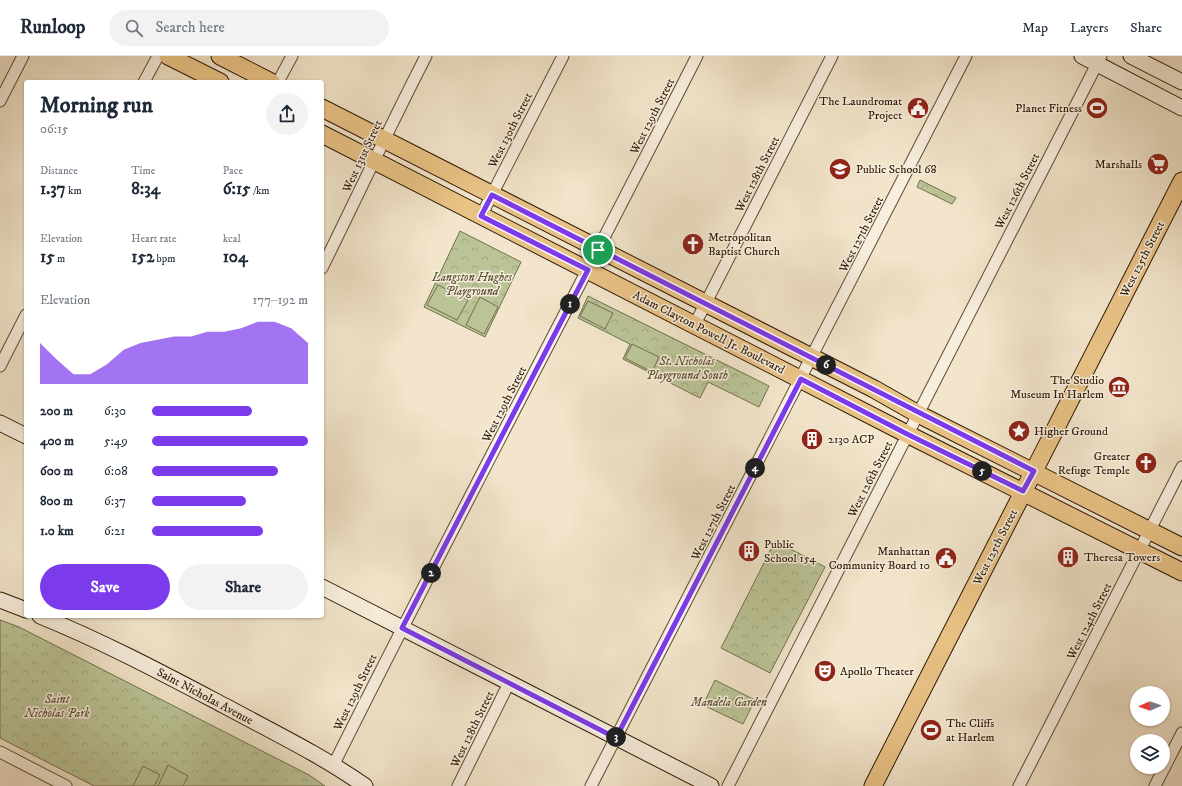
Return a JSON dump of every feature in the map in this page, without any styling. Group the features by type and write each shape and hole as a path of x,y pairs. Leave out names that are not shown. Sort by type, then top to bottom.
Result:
{"main road":[{"path":"168,56 216,80"},
{"path":"220,56 267,80"},
{"path":"1082,56 1099,60 1182,108"},
{"path":"1131,56 1182,82"},
{"name":"Adam Clayton Powell Jr. Boulevard","path":"324,109 812,358 918,414 1182,546"},
{"name":"Adam Clayton Powell Jr. Boulevard","path":"324,135 907,434 1182,572"},
{"name":"West 125th Street","path":"873,786 1182,181"},
{"path":"0,423 24,435"},
{"path":"324,588 711,786"},
{"path":"0,600 24,609"},
{"name":"Saint Nicholas Avenue","path":"44,618 155,668 334,764 365,786"}],"street":[{"path":"0,101 23,56"},
{"path":"145,80 158,56"},
{"path":"279,80 292,56"},
{"name":"West 131st Street","path":"324,264 426,56"},
{"name":"West 130th Street","path":"481,216 563,56"},
{"name":"West 129th Street","path":"334,764 402,628 588,270 697,56"},
{"name":"West 128th Street","path":"694,324 832,56"},
{"name":"West 127th Street","path":"592,786 966,56"},
{"name":"West 126th Street","path":"728,786 1099,60"},
{"path":"0,366 24,319"},
{"name":"West 124th Street","path":"1019,786 1182,467"},
{"name":"West 128th Street","path":"458,786 509,682"},
{"path":"1155,786 1182,733"},
{"path":"0,752 66,786"}],"green space":[{"path":"920,180 956,198 952,204 917,187"},
{"name":"Langston Hughes Playground","path":"460,231 521,262 485,337 424,307"},
{"path":"438,285 468,300 457,320 427,305"},
{"name":"St. Nicholas Playground South","path":"588,296 769,386 759,407 708,382 700,398 623,359 630,344 578,318"},
{"path":"480,297 498,307 484,334 466,325"},
{"path":"588,301 613,313 605,329 580,316"},
{"path":"632,344 659,357 652,372 625,358"},
{"path":"775,541 825,567 770,673 721,648"},
{"name":"Saint Nicholas Park","path":"0,620 19,627 309,775 325,786 94,786 0,738"},
{"name":"Mandela Garden","path":"715,680 755,700 743,724 703,705"},
{"path":"168,765 188,776 183,786 158,786"},
{"path":"143,766 160,775 154,786 133,786"}],"place":[{"name":"The Laundromat Project","path":"918,108"},
{"name":"Planet Fitness","path":"1097,108"},
{"name":"Marshalls","path":"1158,164"},
{"name":"Public School 68","path":"840,169"},
{"name":"Metropolitan Baptist Church","path":"693,244"},
{"name":"The Studio Museum In Harlem","path":"1119,387"},
{"name":"Higher Ground","path":"1019,431"},
{"name":"2130 ACP","path":"812,439"},
{"name":"Greater Refuge Temple","path":"1146,463"},
{"name":"Public School 154","path":"749,551"},
{"name":"Theresa Towers","path":"1068,557"},
{"name":"Manhattan Community Board 10","path":"946,558"},
{"name":"Apollo Theater","path":"825,671"},
{"name":"The Cliffs at Harlem","path":"931,730"}],"route":[{"path":"492,195 598,250 874,389 918,414 1034,471 1023,491 907,434 801,379 616,738 402,628 588,270 481,216 492,195"}]}
